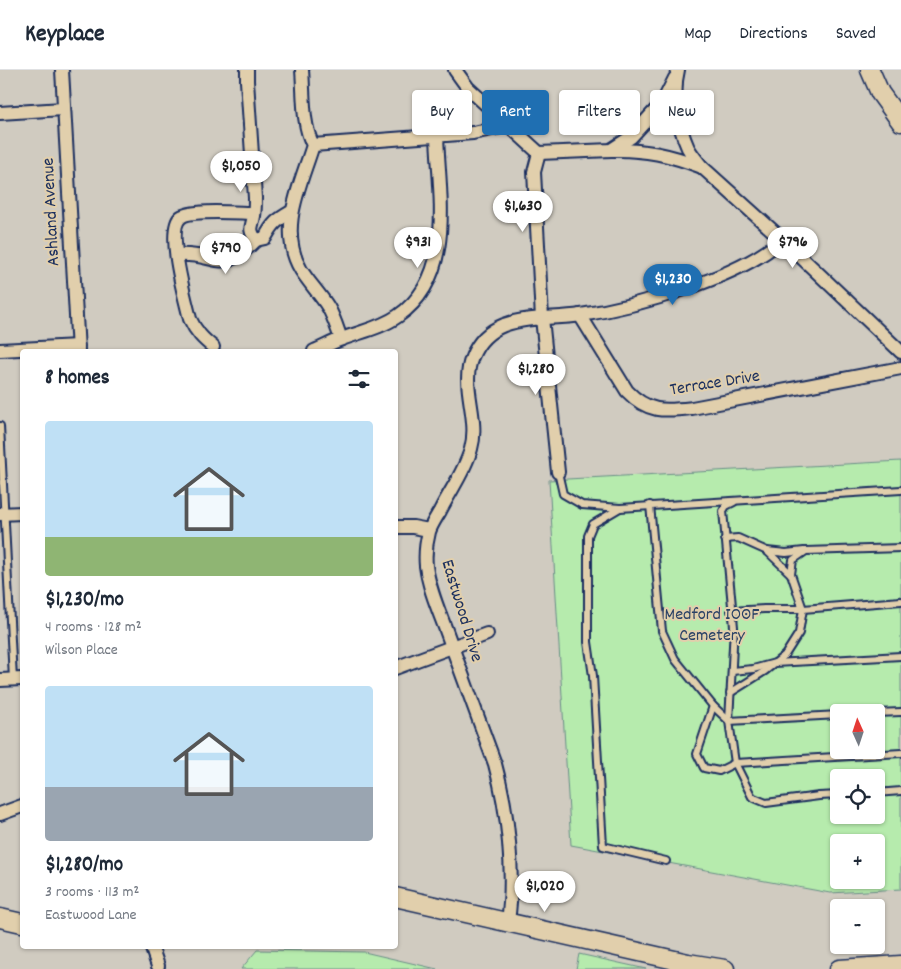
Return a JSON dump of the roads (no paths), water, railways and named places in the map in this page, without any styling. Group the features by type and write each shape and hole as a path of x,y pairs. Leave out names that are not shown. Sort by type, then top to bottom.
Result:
{"street":[{"name":"Ashland Avenue","path":"62,70 78,348"},
{"path":"248,70 247,82 254,213 250,230 256,240"},
{"path":"302,70 307,127 309,137 314,145"},
{"path":"455,70 468,88 482,101"},
{"path":"870,70 880,92 901,122"},
{"path":"611,150 632,137 663,102 677,73"},
{"path":"677,73 676,101 682,128 688,148 702,168 782,239 901,352"},
{"path":"0,113 63,109"},
{"path":"314,145 482,131"},
{"path":"519,135 539,153 632,150 679,158 702,168"},
{"path":"318,349 397,317 416,299 429,280 438,255 441,235 437,136"},
{"path":"314,145 292,212 290,231 295,258 307,280 328,307 341,339"},
{"path":"539,153 534,172 542,318 558,472"},
{"path":"177,255 225,261 233,259 256,240 265,238 276,221 292,212"},
{"path":"213,347 202,338 190,319 177,255 175,232 177,222 182,217 197,213 254,213"},
{"name":"Eastwood Drive","path":"508,922 511,885 506,814 501,786 495,764 428,576 425,554 429,530 471,451 474,424 468,368 477,347 492,331 502,326 515,321 580,315 637,302 702,282 755,259 773,248 782,239"},
{"name":"Terrace Drive","path":"580,315 627,391 637,402 657,410 692,408 901,368"},
{"path":"39,349 78,348"},
{"path":"0,350 20,349"},
{"path":"2,514 20,513"},
{"path":"398,527 413,526 429,530"},
{"path":"398,667 487,634"},
{"path":"0,680 18,679"},
{"path":"0,814 20,807"},
{"path":"398,898 688,963 725,969"},
{"path":"0,918 20,923"},
{"path":"152,949 158,966"},
{"path":"839,969 901,965"}],"lane":[{"path":"0,426 2,514 18,679"},
{"path":"558,472 563,494 582,506 620,508 901,490"},
{"path":"738,500 726,506 723,511 734,627 729,721 735,763 752,797 766,803 830,795"},
{"path":"650,505 662,631 675,659 714,706 729,721 830,715"},
{"path":"620,508 593,524 588,536 588,642 593,676 603,846 666,860"},
{"path":"725,539 738,538 767,551 786,553 901,548"},
{"path":"767,551 791,574"},
{"path":"730,693 786,655 799,633 803,609 791,574 792,560 806,551"},
{"path":"731,611 803,609 901,601"},
{"path":"732,671 753,669 775,663 901,656"},
{"path":"714,706 697,754 704,768 719,771 735,763 901,753"},
{"path":"885,713 901,712"},
{"path":"885,792 901,791"}],"park label":[{"name":"Medford IOOF Cemetery","path":"712,625"}]}
